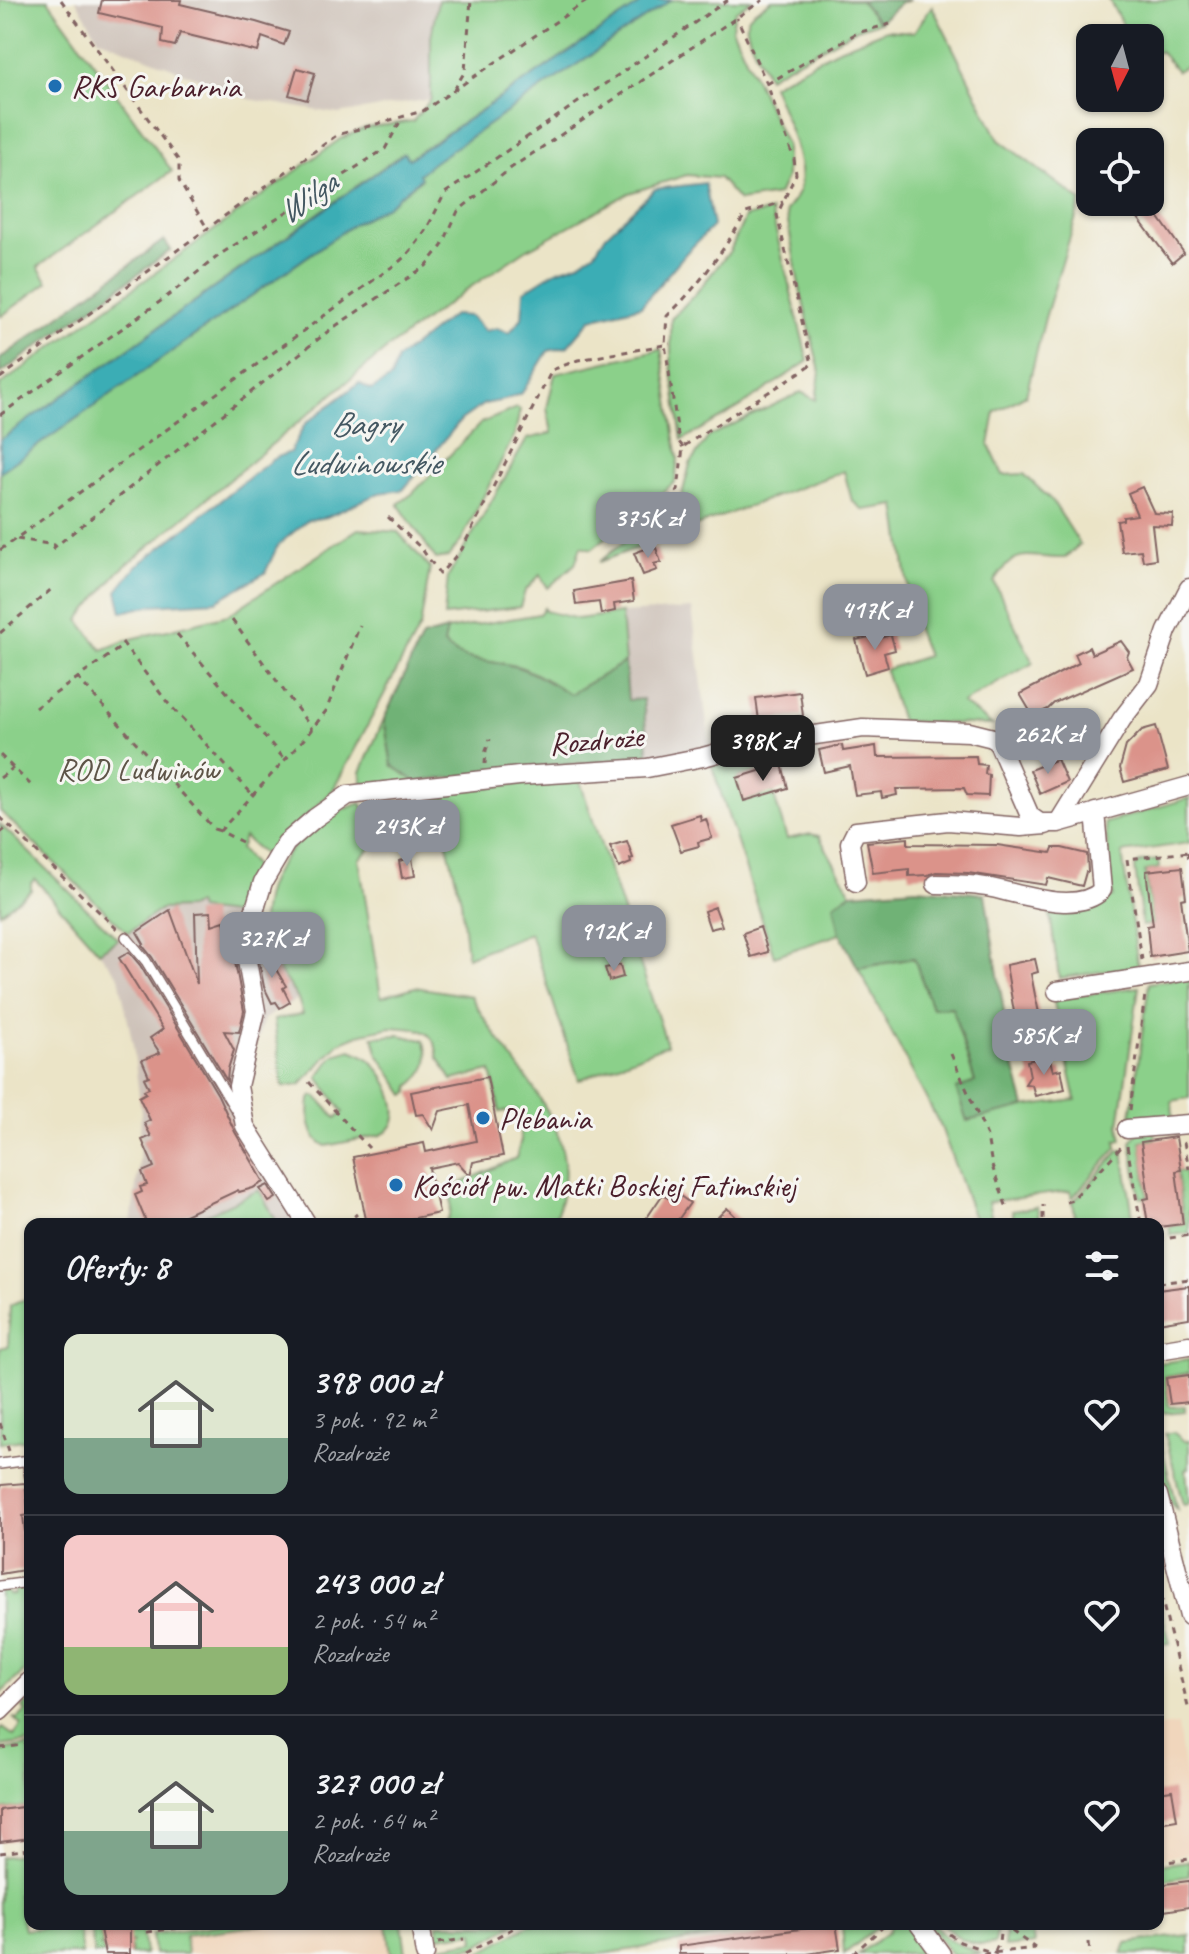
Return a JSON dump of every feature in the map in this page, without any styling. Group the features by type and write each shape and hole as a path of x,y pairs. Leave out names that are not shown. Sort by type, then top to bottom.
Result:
{"street":[{"path":"1053,824 1122,719 1149,684 1167,631 1189,588"},
{"name":"Rozdroże","path":"303,1218 245,1126 238,1086 256,1011 245,950 263,882 286,843 348,795 485,780 647,768 747,745 863,728 969,732 988,735 996,741 1028,813 1036,822 1053,824"},
{"path":"856,882 850,843 856,831 948,821 1021,827 1053,824 1189,786"},
{"path":"936,884 986,887 1054,902 1096,896 1102,890 1102,878 1095,812"},
{"path":"1057,991 1189,971"},
{"path":"1127,1129 1185,1125"},
{"path":"1164,1349 1189,1345"},
{"path":"1164,1518 1189,1616"},
{"path":"0,1711 24,1687"},
{"path":"422,1930 430,1949"},
{"path":"923,1930 941,1954"}],"lane":[{"path":"126,937 146,961 245,1126"},
{"path":"0,1464 24,1461"},
{"path":"0,1586 24,1583"}],"path":[{"path":"61,0 179,161 179,181 207,228"},
{"path":"452,93 465,71 471,0"},
{"path":"0,378 337,135 423,111 588,0"},
{"path":"0,550 400,261 416,248 426,233 445,193 728,0"},
{"path":"17,539 53,547 331,329 426,266 442,246 458,211 511,168 763,0"},
{"path":"683,447 812,364 777,215 792,188 796,174 794,159 767,84 737,18"},
{"path":"767,84 857,33 890,24"},
{"path":"0,415 165,298 222,253 385,149 402,118"},
{"path":"622,540 678,490 683,447 679,442 667,316 693,290 726,247 746,213 783,202"},
{"path":"388,517 421,548 440,574 462,549 552,370 578,360 668,344"},
{"path":"0,633 54,587"},
{"path":"232,620 312,729"},
{"path":"220,831 326,711 360,625"},
{"path":"177,634 285,760"},
{"path":"35,708 123,644 167,702 252,795"},
{"path":"77,677 204,819 214,829 242,842"},
{"path":"485,780 486,750 490,739"},
{"path":"0,755 34,788"},
{"path":"0,778 13,768"},
{"path":"0,817 110,918 126,937"},
{"path":"0,833 9,826"},
{"path":"1127,1129 1147,983 1127,859 1188,852 1189,860"},
{"path":"951,1054 987,1136 992,1166 1007,1208"},
{"path":"309,1082 369,1148"},
{"path":"1185,1125 1189,1169"},
{"path":"1066,1202 1072,1200 1126,1141 1140,1218"},
{"path":"1043,1205 1043,1218"},
{"path":"352,1218 357,1214"},
{"path":"1164,1239 1189,1235"},
{"path":"1164,1282 1189,1279"},
{"path":"0,1423 13,1463"},
{"path":"1164,1609 1189,1711"},
{"path":"0,1748 24,1745"},
{"path":"0,1853 24,1850"},
{"path":"1164,1862 1189,1859"},
{"path":"147,1932 162,1930"},
{"path":"465,1954 510,1930"},
{"path":"853,1954 879,1930"},
{"path":"995,1954 1001,1930"},
{"path":"983,1954 1035,1948 1010,1930"},
{"path":"947,1933 960,1942 995,1954"},
{"path":"430,1949 464,1939"},
{"path":"1089,1942 1090,1954"}],"shaded area":[{"path":"76,0 438,0 431,37 431,99 338,114 249,99 98,38"},
{"path":"692,609 710,747 649,758 643,700 628,700 621,613"},
{"path":"196,903 200,910 247,916 260,942 298,999 264,1019 232,1112 296,1218 275,1218 259,1190 199,1218 132,1218 139,1163 141,1112 133,1045 119,977 99,952 161,909 188,908"},
{"path":"1178,1725 1189,1807 1189,1854 1164,1857 1164,1726"},
{"path":"229,1930 387,1930 391,1954 187,1954 185,1936"}],"green space":[{"name":"RKS Garbarnia","path":"0,0 48,0 172,171 38,267 48,282 0,317"},
{"path":"438,0 646,0 408,159 403,153 0,440 0,385 340,139 365,128 413,121 431,99 431,37"},
{"name":"ROD Ludwinów","path":"671,0 752,0 735,12 732,28 786,145 786,178 778,195 739,201 719,178 687,175 629,193 526,250 388,348 118,572 79,620 102,650 127,640 228,615 358,529 398,532 430,568 420,627 332,792 280,840 268,858 244,837 240,849 259,871 247,916 199,910 196,904 188,908 161,909 128,933 0,811 0,472 355,223 387,206 421,179 418,174 434,162"},
{"path":"772,0 860,0 879,22 857,29 768,77 751,41 747,21"},
{"path":"860,0 910,0 901,3 879,22"},
{"path":"1109,0 1189,0 1189,64 1177,71 1164,56 1164,24 1122,24"},
{"path":"932,6 999,140 1076,197 1076,216 1045,318 1026,395 995,412 989,445 1003,475 1024,474 1053,502 1080,544 1065,558 1017,558 1002,570 994,582 1033,663 962,703 992,725 901,721 885,670 927,656 907,603 910,601 896,505 864,510 852,501 844,471 599,562 682,495 690,464 709,436 801,392 816,400 820,372 798,280 786,211 799,190 800,166 772,85 834,51 886,30 914,32"},
{"path":"771,211 808,361 740,407 682,440 671,365 671,319 730,251 745,217"},
{"path":"164,240 171,250 0,374 0,359"},
{"path":"661,349 678,459 675,482 592,549 581,546 575,564 548,588 540,575 525,591 520,607 444,616 448,577 527,439 552,433 547,408 555,374"},
{"path":"517,408 520,410 515,434 461,541 448,557 436,559 398,504 412,494 481,423"},
{"path":"544,608 545,611 578,619 621,613 625,662 570,694 520,667 469,658 443,644 447,630 539,614"},
{"path":"447,630 444,644 461,656 523,669 570,694 625,662 628,700 643,699 649,758 537,767 416,782 392,765 384,719 422,637"},
{"path":"384,719 392,765 416,782 373,786 362,782 361,772"},
{"path":"759,750 765,769 737,778 744,801 762,796 772,789 787,839 811,834 819,836 851,893 835,904 840,934 774,956 711,763"},
{"path":"579,778 667,1045 579,1080 530,933 467,957 461,900 434,792"},
{"path":"1189,798 1189,843 1122,853 1138,966 1059,978 1049,907 1113,897 1105,823"},
{"path":"361,803 380,840 359,859 381,997 415,987 471,996 543,1103 556,1131 564,1160 563,1191 554,1218 448,1218 451,1191 457,1185 516,1158 521,1140 518,1110 500,1112 491,1071 452,1080 427,1033 391,1027 363,1033 339,1043 300,1085 283,1087 274,1020 303,1014 298,999 260,942 267,891 282,862 304,836"},
{"path":"0,824 118,939 99,952 35,879 31,890 0,913"},
{"path":"1158,860 1159,868 1145,871 1153,924 1142,926 1135,867 1141,862"},
{"path":"916,888 985,894 1010,1049 1025,1107 967,1121 956,1089 975,1082 952,1007 932,1008 914,958 858,968 840,934 834,904 851,893"},
{"path":"914,958 932,1008 952,1007 975,1082 1023,1107 1076,1100 1054,1003 1056,999 1139,987 1119,1125 1122,1140 1116,1141 1117,1148 1072,1198 1070,1191 988,1202 992,1218 974,1218 941,1127 858,968"},
{"path":"1189,977 1189,1098 1172,1101 1173,1118 1130,1124 1149,983"},
{"path":"398,1035 423,1040 428,1059 424,1071 405,1095 378,1054 373,1037"},
{"path":"351,1050 371,1061 385,1079 394,1100 394,1120 390,1129 381,1135 326,1146 312,1132 310,1099 317,1097 336,1118 343,1112 318,1077 334,1055"},
{"path":"1154,1130 1155,1139 1141,1141 1148,1197 1140,1198 1131,1142 1138,1133"},
{"path":"1123,1150 1133,1218 1075,1218 1073,1202"},
{"path":"1185,1171 1189,1233 1171,1235 1169,1227 1184,1224 1177,1172"},
{"path":"259,1190 275,1218 199,1218"},
{"path":"1037,1207 1039,1218 1013,1218 1012,1211"},
{"path":"24,1300 24,1440 0,1443 0,1348 8,1346 10,1306"},
{"path":"1189,1359 1189,1373 1165,1377 1169,1407 1185,1406 1185,1411 1164,1413 1164,1362"},
{"path":"1173,1432 1184,1441 1189,1440 1189,1468 1186,1469 1189,1504 1183,1505 1165,1434"},
{"path":"1164,1455 1177,1510 1164,1483"},
{"path":"24,1587 24,1672 0,1694 0,1591 7,1590 8,1595 15,1594 15,1589"},
{"path":"1164,1620 1170,1643 1164,1644"},
{"path":"24,1713 24,1743 0,1746 0,1731 3,1728 14,1736 22,1725 13,1718 18,1719"},
{"path":"24,1747 24,1807 0,1810 0,1750"},
{"path":"24,1854 24,1893 18,1894 24,1930 79,1930 82,1954 0,1954 0,1857"},
{"path":"1189,1861 1189,1876 1164,1880 1164,1864"},
{"path":"91,1930 100,1930 103,1944 100,1946 104,1954 94,1954"},
{"path":"142,1930 145,1954 131,1954 132,1941 129,1941 128,1932"},
{"path":"224,1930 185,1935 187,1954 154,1954 152,1934"},
{"path":"388,1930 403,1930 406,1954 391,1954"},
{"path":"438,1930 504,1930 475,1947 441,1952 440,1947 475,1941 474,1932 439,1937"},
{"path":"520,1930 761,1930 601,1954 477,1954"},
{"path":"842,1930 874,1930 844,1954"},
{"path":"911,1930 931,1953 858,1954 888,1932"},
{"path":"933,1930 939,1930 949,1939 980,1954 951,1954"},
{"path":"950,1930 997,1930 995,1943 981,1945"},
{"path":"1005,1930 1032,1930 1034,1944 1004,1947"},
{"path":"1189,1935 1189,1954 1122,1954 1126,1943"}],"water":[{"path":"646,0 671,0 434,162 419,174 421,178 387,206 355,223 0,472 0,440 404,153 409,159"},
{"name":"Bagry Ludwinowskie","path":"705,183 713,226 641,306 591,319 567,347 548,351 522,393 484,404 461,420 403,490 379,493 327,517 308,520 278,545 265,573 216,601 153,605 122,612 117,591 137,566 273,459 290,452 305,424 359,383 371,390 391,378 397,359 453,315 470,316 485,331 497,328 509,333 522,318 524,291 595,252 606,235 655,189"}],"building":[{"path":"102,0 181,0 180,4 289,32 284,45 262,37 258,52 180,33 175,46 162,43 163,28 99,13"},
{"path":"297,68 315,73 307,100 289,95"},
{"path":"1137,216 1158,216 1184,253 1172,263"},
{"path":"1142,487 1154,513 1173,514 1172,526 1152,525 1156,559 1143,561 1141,550 1122,552 1117,521 1137,515 1128,493"},
{"path":"656,548 661,562 654,564 657,570 643,575 634,553"},
{"path":"631,581 634,601 614,604 615,611 601,614 599,602 576,605 574,591"},
{"path":"879,635 880,638 891,635 895,650 884,653 888,667 865,674 856,640"},
{"path":"1121,641 1129,652 1127,657 1133,668 1054,703 1033,716 1020,694 1079,663 1075,654 1089,647 1092,654"},
{"path":"800,692 803,716 759,721 756,698"},
{"path":"1156,726 1168,770 1124,782 1120,768 1126,746 1142,730"},
{"path":"842,745 843,751 876,746 877,757 976,756 977,764 986,765 985,774 989,775 988,796 967,795 964,788 896,789 897,795 882,798 881,792 855,795 850,766 824,772 819,750"},
{"path":"1057,759 1067,782 1040,794 1030,770"},
{"path":"782,764 788,788 744,801 737,778"},
{"path":"700,815 701,821 706,819 712,838 681,851 671,824"},
{"path":"908,838 908,844 997,845 1051,853 1053,848 1062,848 1087,854 1088,872 1082,886 1048,878 1046,885 968,873 936,872 909,876 909,869 873,873 867,842"},
{"path":"627,841 633,858 630,859 631,863 619,868 610,846"},
{"path":"412,858 415,876 402,878 399,861"},
{"path":"1182,867 1186,898 1181,899 1188,951 1150,957 1147,926 1153,925 1146,871"},
{"path":"715,907 722,926 710,929 704,911"},
{"path":"170,910 197,984 195,913 211,912 212,925 224,921 244,1011 239,1032 224,1031 234,1050 227,1081 142,945 137,932"},
{"path":"760,927 768,952 751,957 743,933"},
{"path":"263,948 286,986 283,988 290,1002 280,1008 276,1002 272,1003 264,987 257,951"},
{"path":"129,952 140,965 218,1095 264,1182 253,1188 238,1190 179,1218 145,1218 135,1195 142,1192 140,1187 147,1185 142,1172 154,1167 142,1140 151,1136 144,1123 150,1120 139,1097 149,1088 144,1078 149,1076 142,1060 160,1053 150,1038 163,1029 119,958"},
{"path":"1035,959 1038,972 1031,974 1035,995 1040,1017 1047,1015 1050,1028 1021,1035 1006,965"},
{"path":"620,965 623,977 609,981 605,968"},
{"path":"1049,1056 1053,1071 1061,1069 1065,1089 1035,1096 1032,1085 1025,1084 1030,1076 1027,1061"},
{"path":"487,1077 503,1156 473,1162 470,1176 458,1162 429,1168 439,1213 415,1218 366,1218 353,1157 424,1143 426,1152 476,1141 469,1105 440,1111 433,1130 423,1114 416,1115 411,1092"},
{"path":"1176,1137 1181,1170 1176,1171 1183,1224 1164,1226 1164,1218 1147,1218 1144,1199 1149,1198 1141,1142"},
{"path":"268,1185 276,1198 269,1202 260,1189"},
{"path":"673,1191 690,1203 679,1218 647,1218 663,1194 668,1198"},
{"path":"727,1208 737,1218 717,1218"},
{"path":"1189,1286 1189,1318 1164,1322 1164,1289"},
{"path":"1189,1375 1189,1402 1170,1404 1166,1378"},
{"path":"24,1483 24,1570 0,1574 0,1489 2,1485"},
{"path":"1172,1790 1177,1820 1164,1822 1164,1791"},
{"path":"24,1807 24,1839 0,1842 0,1810"},
{"path":"1189,1881 1189,1907 1164,1911 1164,1884"},
{"path":"100,1930 130,1930 130,1954 105,1954"},
{"path":"793,1930 837,1930 840,1949 807,1954 679,1954 679,1946"}],"place":[{"name":"RKS Garbarnia","path":"55,86"},
{"name":"Plebania","path":"483,1118"},
{"name":"Kościół pw. Matki Boskiej Fatimskiej","path":"396,1185"}],"water label":[{"name":"Wilga","path":"307,197"}]}
